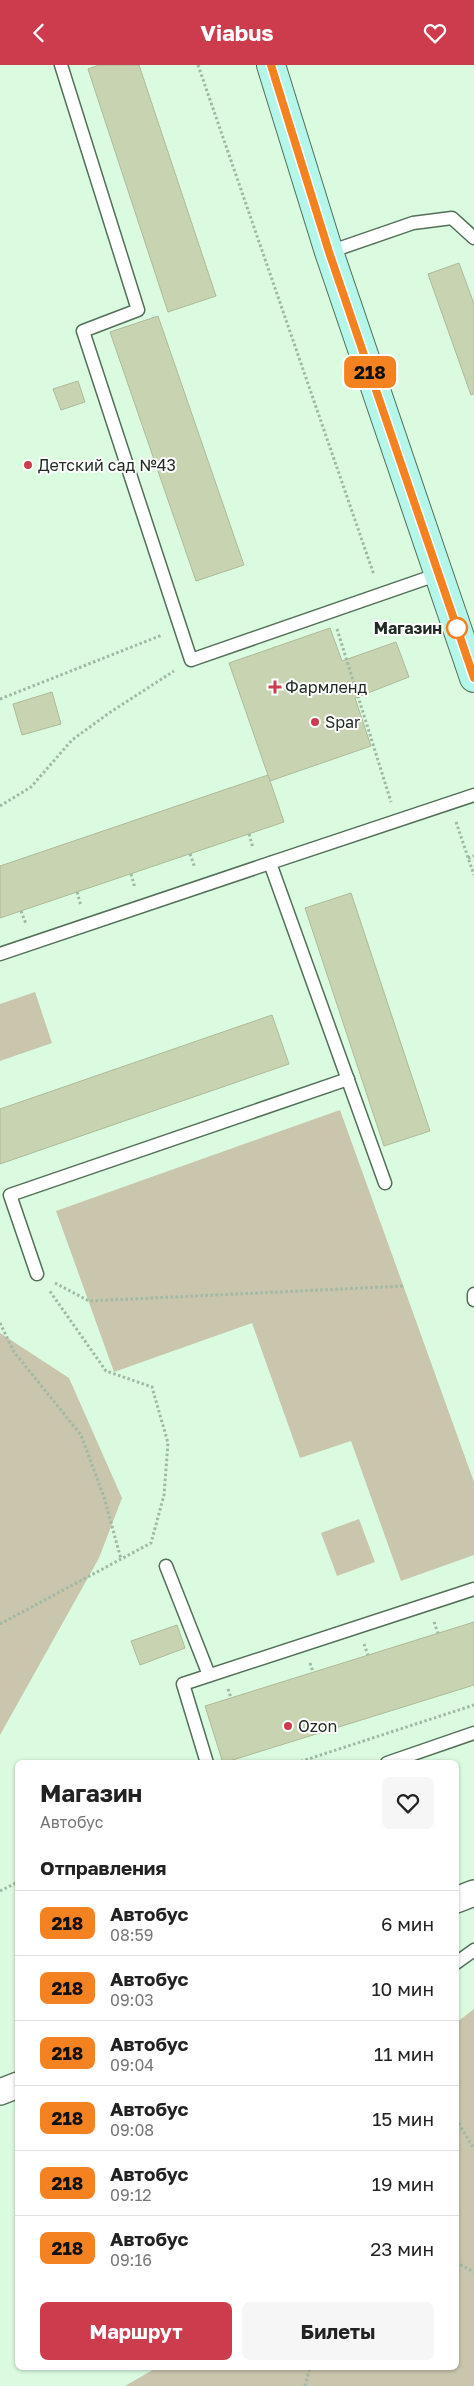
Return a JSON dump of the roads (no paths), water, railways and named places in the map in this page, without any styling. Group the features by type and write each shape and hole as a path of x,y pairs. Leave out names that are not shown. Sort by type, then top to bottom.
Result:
{"main road":[{"path":"271,65 329,252 474,678"}],"street":[{"path":"459,1899 474,1893"},
{"path":"0,2092 15,2086"}],"lane":[{"path":"61,65 138,310 83,331 191,659 438,574"},
{"path":"329,252 413,223 452,218 474,238"},
{"path":"0,954 474,795"},
{"path":"270,863 385,1183"},
{"path":"37,1274 10,1195 348,1079"},
{"path":"474,1294 474,1300"},
{"path":"166,1566 210,1675"},
{"path":"206,1760 183,1684 474,1589"},
{"path":"396,1760 474,1733"},
{"path":"459,1961 474,1950"}],"place":[{"name":"Детский сад №43","path":"28,465"},
{"name":"Магазин","path":"457,628"},
{"name":"Фармленд","path":"275,687"},
{"name":"Spar","path":"315,722"},
{"name":"Ozon","path":"288,1726"}]}
